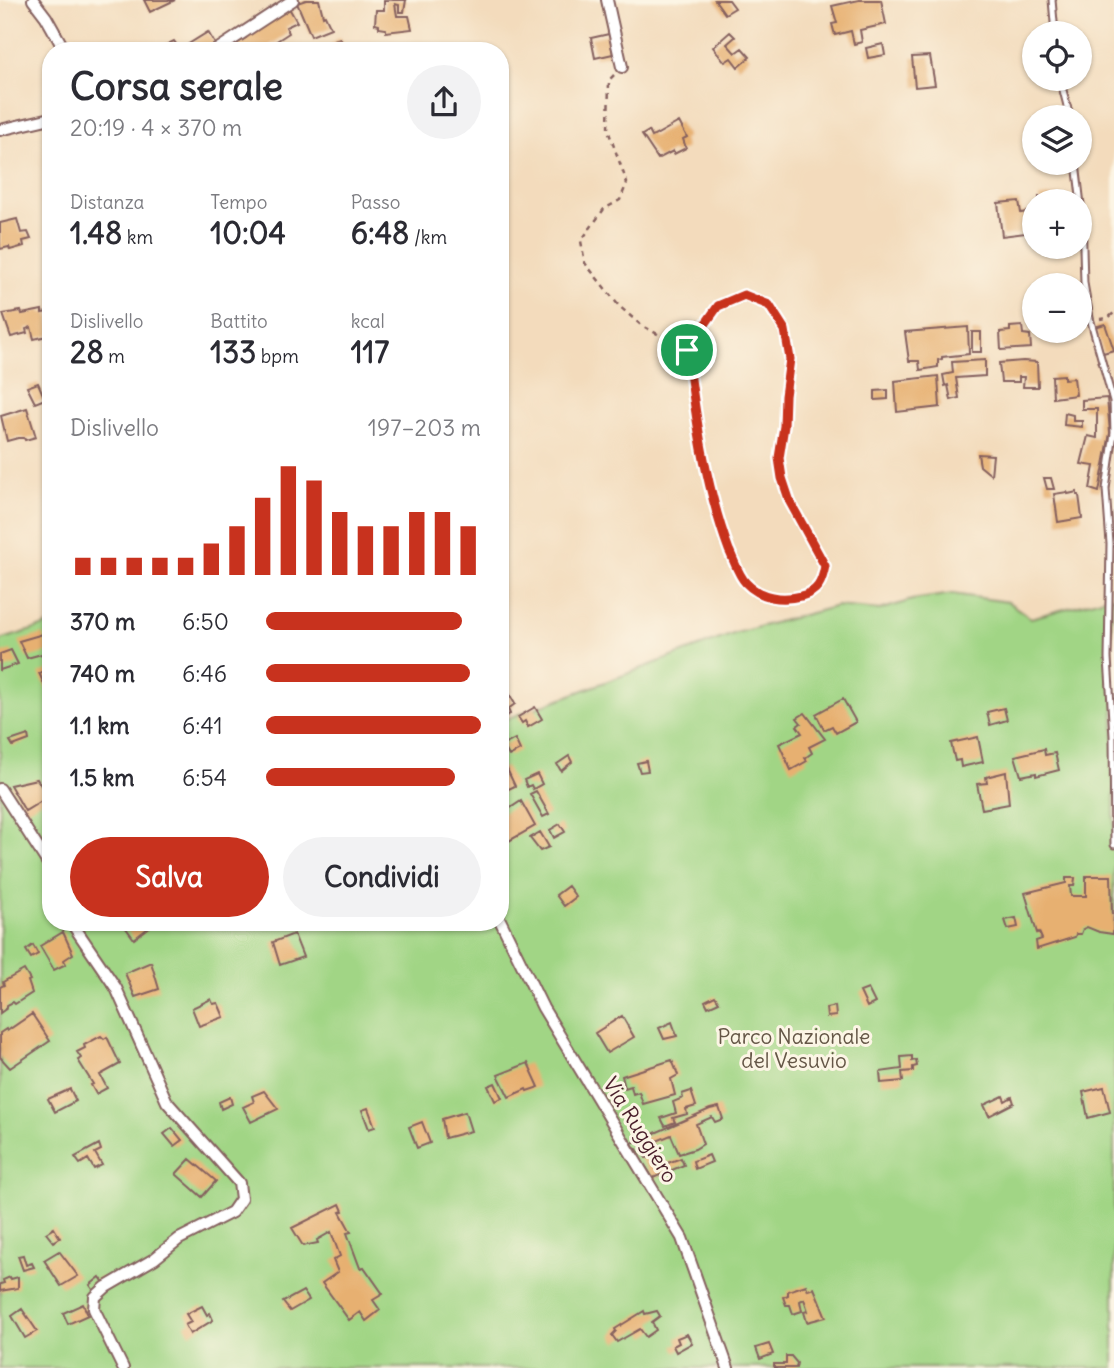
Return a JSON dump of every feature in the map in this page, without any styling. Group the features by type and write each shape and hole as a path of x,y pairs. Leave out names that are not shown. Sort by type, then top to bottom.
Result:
{"street":[{"path":"33,0 60,42"},
{"path":"229,42 293,0"},
{"path":"607,0 622,67"},
{"path":"0,130 42,120"},
{"path":"0,789 42,854"},
{"path":"77,931 116,988 167,1102 239,1183 242,1199 232,1212 179,1239 154,1259 106,1287 95,1297 94,1309 123,1368"},
{"name":"Via Ruggiero","path":"505,931 543,1008 682,1238 728,1368"}],"lane":[{"path":"1052,0 1054,21"},
{"path":"1077,175 1082,213 1084,273"},
{"path":"1092,325 1113,401 1114,433 1106,489 1110,544 1108,658 1113,736 1114,845"}],"path":[{"path":"622,67 609,80 608,130 627,183 620,200 604,209 581,241 584,263 619,306 641,325 687,350"},
{"path":"744,295 769,305 785,330 790,359 779,458 790,502 825,566 822,583 810,594 787,600 765,596 746,583 735,565 719,522 698,433 687,350 718,306 744,295"},
{"path":"1092,318 1108,318 1114,313"}],"green space":[{"name":"Parco Nazionale del Vesuvio","path":"952,594 1008,602 1031,618 1112,596 1109,685 1113,690 1114,703 1114,1368 0,1368 0,640 42,627 42,931 509,931 509,718 736,633 837,606 880,610 912,600"}],"building":[{"path":"144,0 175,0 150,12"},
{"path":"319,0 323,16 325,15 331,28 311,36 297,3"},
{"path":"384,0 406,0 404,12 399,12 399,5 395,4 397,16 409,16 412,29 386,32 386,29 375,24 376,10 384,10"},
{"path":"715,0 729,0 735,8 725,14"},
{"path":"859,0 881,0 886,24 860,30 862,42 854,44 851,31 835,35 832,24 837,23 832,6"},
{"path":"289,8 297,22 286,27 289,33 275,42 240,42"},
{"path":"208,32 214,42 192,42"},
{"path":"730,32 735,37 727,44 735,53 742,48 750,57 738,67 731,58 725,62 713,47"},
{"path":"609,34 613,54 595,58 591,38"},
{"path":"883,44 885,55 868,58 866,48"},
{"path":"930,56 935,85 915,87 912,57"},
{"path":"679,122 687,137 683,139 686,148 658,159 642,135 649,131 652,137"},
{"path":"1019,201 1022,234 1002,236 998,203"},
{"path":"17,219 21,233 28,232 31,239 23,241 24,246 10,250 9,247 0,249 0,223"},
{"path":"42,310 42,337 34,339 31,327 26,329 27,333 11,337 3,314 21,311 22,314"},
{"path":"1105,324 1114,350 1103,353 1095,327"},
{"path":"1022,326 1022,343 1031,343 1031,348 1001,350 1000,332 1010,331 1010,327"},
{"path":"968,327 969,354 942,357 938,360 938,367 920,370 919,361 909,361 905,332"},
{"path":"972,332 981,332 981,352 972,352"},
{"path":"985,360 985,376 956,378 959,398 951,400 943,375 953,373 952,362"},
{"path":"1037,362 1038,387 1023,387 1024,377 1019,377 1019,382 1001,382 999,363"},
{"path":"1064,375 1064,379 1074,378 1076,395 1053,398 1052,376"},
{"path":"938,376 940,407 897,412 895,381"},
{"path":"38,383 42,400 35,403 27,387"},
{"path":"888,390 888,399 875,400 875,391"},
{"path":"1107,398 1110,433 1099,492 1090,489 1094,466 1081,464 1088,436 1097,438 1097,409 1082,409 1082,400"},
{"path":"27,408 36,437 7,441 1,416"},
{"path":"1065,413 1073,415 1073,421 1082,421 1082,427 1064,425"},
{"path":"978,454 993,455 991,475 980,466"},
{"path":"1044,478 1051,478 1054,489 1047,489"},
{"path":"1077,492 1079,495 1082,518 1058,522 1054,494"},
{"path":"42,634 42,654 27,658 19,641"},
{"path":"11,650 18,664 0,670 0,654"},
{"path":"509,694 515,704 509,708"},
{"path":"843,699 856,722 836,733 832,726 824,730 816,714"},
{"path":"535,707 542,719 528,727 525,721 522,723 518,717"},
{"path":"1004,708 1007,720 990,725 987,712"},
{"path":"805,713 825,739 809,747 812,753 805,758 807,761 791,770 779,744 802,733 797,726 801,723 797,718"},
{"path":"28,735 29,740 13,746 10,741"},
{"path":"978,737 983,762 961,767 960,760 955,761 951,743"},
{"path":"515,739 520,750 509,756 509,742"},
{"path":"1044,749 1045,755 1055,753 1059,770 1036,776 1036,773 1021,776 1015,756"},
{"path":"569,756 572,762 561,771 557,764"},
{"path":"646,761 648,771 640,772 637,763"},
{"path":"1006,772 1009,804 982,809 977,784 987,783 986,777"},
{"path":"509,773 515,786 509,789"},
{"path":"537,774 542,784 533,789 531,785 527,787 524,780"},
{"path":"37,779 42,787 42,801 25,811 10,785"},
{"path":"536,791 549,814 543,817 530,794"},
{"path":"521,801 535,826 509,841 509,809"},
{"path":"560,824 565,832 554,838 550,830"},
{"path":"540,832 549,847 540,851 530,838"},
{"path":"1086,876 1111,876 1113,934 1087,927 1075,937 1037,949 1036,941 1042,939 1039,932 1037,933 1025,893 1066,883 1066,878 1075,878 1074,886 1070,886 1071,896 1086,896"},
{"path":"568,886 576,897 564,906 556,895"},
{"path":"1016,918 1018,927 1008,929 1005,920"},
{"path":"128,931 144,931 134,939"},
{"path":"63,932 73,954 64,960 66,964 54,970 40,946"},
{"path":"294,934 303,957 280,965 273,942"},
{"path":"33,945 38,954 31,958 26,950"},
{"path":"151,962 159,989 135,997 125,973"},
{"path":"24,970 30,980 28,981 32,993 15,1004 13,1002 7,1005 0,1013 0,987 4,985 3,982"},
{"path":"868,989 875,1003 867,1007 860,992"},
{"path":"715,996 719,1002 708,1007 705,1001"},
{"path":"211,999 213,1004 218,1003 224,1017 199,1026 192,1008"},
{"path":"835,1006 836,1016 827,1017 826,1008"},
{"path":"32,1014 50,1041 10,1068 0,1057 0,1033"},
{"path":"622,1016 634,1037 607,1053 595,1033"},
{"path":"672,1022 677,1036 664,1039 659,1028"},
{"path":"101,1036 104,1039 107,1037 120,1064 100,1075 107,1088 96,1094 78,1060 81,1058 77,1052"},
{"path":"912,1056 912,1061 916,1060 917,1066 913,1067 913,1071 902,1072 903,1081 881,1083 880,1072 902,1069 901,1057"},
{"path":"672,1060 678,1075 671,1079 675,1095 643,1104 639,1092 633,1094 631,1086 625,1088 622,1076"},
{"path":"528,1063 539,1087 527,1091 526,1089 509,1097 498,1075"},
{"path":"495,1083 502,1098 495,1101 488,1086"},
{"path":"1104,1087 1110,1112 1088,1118 1083,1092"},
{"path":"70,1089 76,1101 55,1112 48,1099"},
{"path":"264,1091 278,1109 251,1122 243,1107 254,1102 252,1096"},
{"path":"691,1091 696,1106 686,1109 687,1114 673,1118 675,1122 665,1126 661,1118 676,1113 673,1102 683,1098 682,1094"},
{"path":"1003,1096 1005,1101 1012,1097 1014,1103 989,1116 984,1105"},
{"path":"230,1097 232,1104 221,1109 219,1102"},
{"path":"719,1107 723,1119 715,1122 712,1117 696,1124 703,1144 695,1149 679,1154 671,1135 642,1147 646,1158 660,1156 665,1164 681,1158 684,1165 653,1178 632,1143"},
{"path":"368,1108 375,1127 369,1129 362,1110"},
{"path":"465,1112 471,1131 445,1138 442,1119"},
{"path":"422,1122 430,1143 417,1148 409,1127"},
{"path":"172,1128 182,1140 174,1146 164,1134"},
{"path":"99,1144 101,1150 95,1153 102,1165 94,1169 88,1159 80,1164 75,1157"},
{"path":"709,1155 712,1162 695,1169 693,1161"},
{"path":"190,1159 216,1181 202,1197 176,1174"},
{"path":"340,1204 343,1211 340,1212 351,1232 347,1233 360,1268 364,1267 383,1294 373,1300 380,1310 366,1321 360,1312 349,1320 322,1283 338,1272 333,1260 340,1256 331,1232 317,1240 318,1243 303,1246 292,1228"},
{"path":"54,1228 60,1238 53,1242 46,1233"},
{"path":"59,1251 78,1276 61,1286 44,1260"},
{"path":"23,1255 26,1265 32,1263 34,1267 23,1270 18,1256"},
{"path":"10,1277 18,1277 18,1288 0,1291 0,1284"},
{"path":"100,1277 105,1284 94,1291 90,1285"},
{"path":"806,1285 808,1290 814,1288 826,1317 807,1322 804,1312 808,1311 804,1299 800,1301 802,1311 793,1314 790,1305 786,1305 783,1297 788,1295 788,1291"},
{"path":"303,1291 309,1300 290,1311 283,1302"},
{"path":"83,1304 88,1315 68,1324 63,1313"},
{"path":"202,1306 213,1320 190,1334 185,1325 191,1322 186,1314"},
{"path":"22,1309 37,1331 25,1338 12,1316"},
{"path":"644,1311 645,1314 657,1311 660,1316 652,1322 656,1330 646,1337 640,1329 617,1342 612,1335 615,1329"},
{"path":"687,1334 692,1343 676,1352 673,1346 679,1343 677,1338"},
{"path":"769,1344 773,1354 760,1359 756,1348"},
{"path":"786,1356 791,1356 797,1363 796,1368 774,1368 774,1364 786,1364"}],"route":[{"path":"744,295 769,305 785,330 790,359 779,458 790,502 825,566 822,583 810,594 787,600 765,596 746,583 735,565 719,522 698,433 687,350 718,306 744,295"}]}
